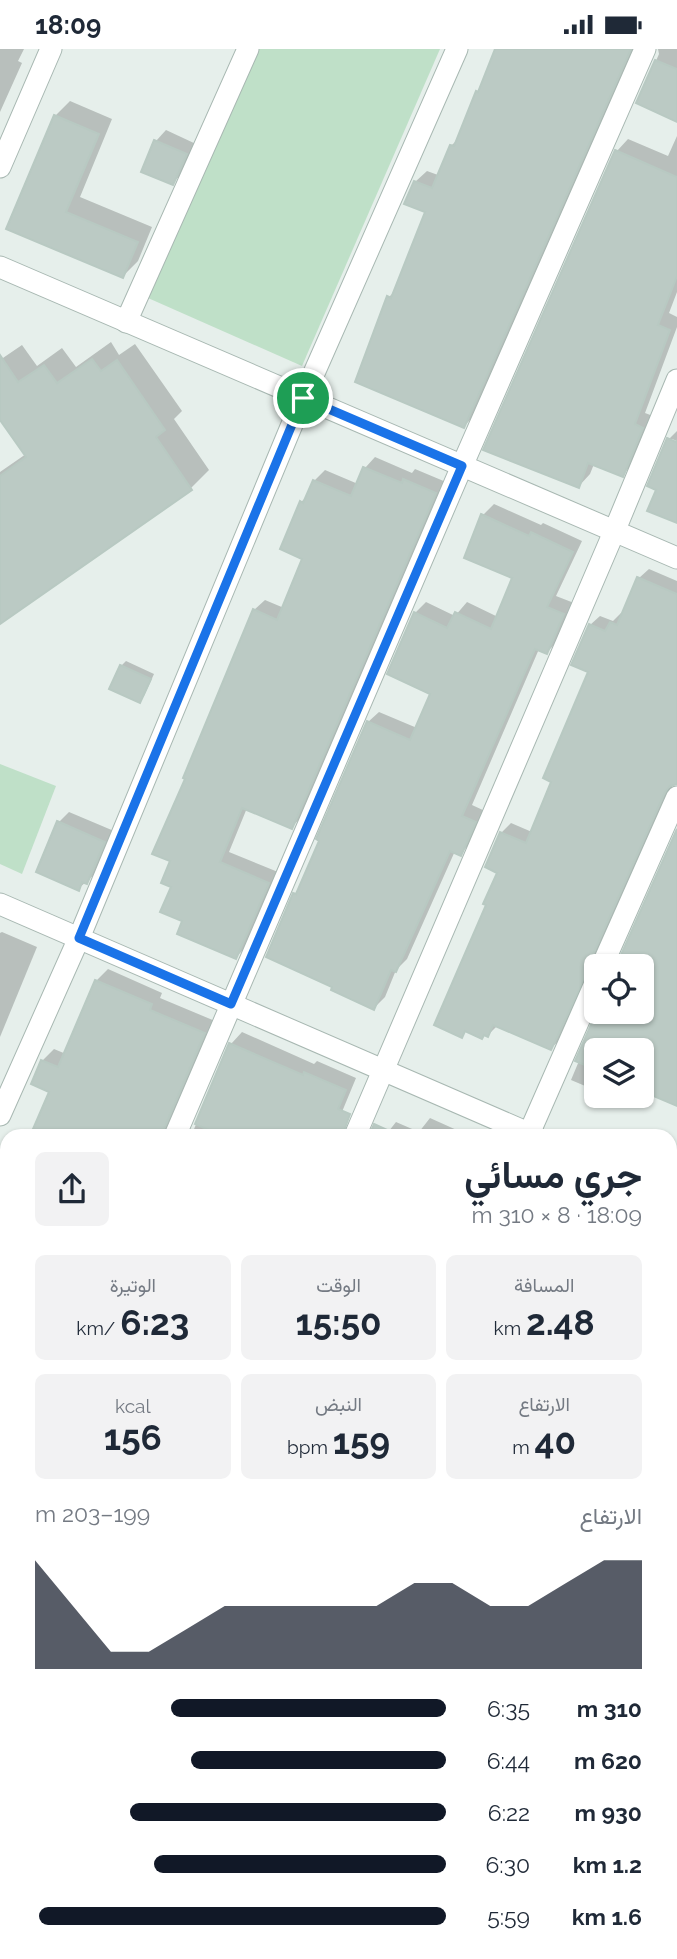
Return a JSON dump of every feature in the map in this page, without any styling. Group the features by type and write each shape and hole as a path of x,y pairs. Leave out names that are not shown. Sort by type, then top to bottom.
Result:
{"street":[{"path":"0,167 51,49"},
{"path":"126,322 248,49"},
{"path":"0,1115 79,938 303,398 457,49"},
{"path":"177,1129 462,466 645,49"},
{"path":"0,267 677,558"},
{"path":"358,1129 677,380"},
{"path":"608,954 677,797"},
{"path":"0,904 516,1129"},
{"path":"533,1129 584,1009"}],"green space":[{"path":"257,49 440,49 302,366 148,298"},
{"path":"0,764 56,786 22,874 0,864"}],"building":[{"path":"495,49 631,49 464,428 355,382 387,296 391,298 425,212 404,204 414,181 432,188 450,145 454,146"},
{"path":"655,60 677,69 677,122 636,103"},
{"path":"54,115 99,134 66,212 138,242 123,278 6,229"},
{"path":"154,140 187,154 173,185 141,172"},
{"path":"615,150 677,177 677,276 658,325 670,330 635,424 643,428 623,477 588,463 579,488 483,450"},
{"path":"0,355 18,382 44,365 57,383 92,359 101,371 117,360 165,430 156,437 192,490 0,624 0,476 26,457 0,420"},
{"path":"667,438 676,442 677,440 677,523 647,511 656,490 647,486"},
{"path":"363,467 402,483 403,479 436,493 292,829 242,808 220,862 269,883 236,959 177,934 182,921 160,912 171,887 161,883 170,861 152,854 253,609 277,620 302,559 280,549 300,501 303,503 313,480 351,496"},
{"path":"481,514 529,536 531,532 573,552 547,607 564,614 547,654 535,649 462,816 476,822 461,856 450,851 396,972 391,970 374,1010 331,990 332,987 266,957 319,841 316,839 367,721 410,740 430,694 387,674 414,612 447,628 455,612 491,629 512,578 464,558"},
{"path":"637,577 677,594 677,784 670,786 665,792 593,954 584,954 584,980 551,1050 493,1025 488,1037 484,1035 482,1039 465,1031 462,1038 434,1025 497,873 485,867 500,832 526,843 551,782 543,778 588,672 571,665 589,624 605,631 610,622 617,625"},
{"path":"120,665 151,679 140,703 109,689"},
{"path":"57,821 105,842 87,884 82,882 79,891 36,872"},
{"path":"677,829 677,1106 654,1096 654,1038 585,1038 591,1024 654,1024 654,954 621,954"},
{"path":"95,980 152,1004 150,1010 205,1033 164,1129 33,1129 49,1092 31,1084 41,1060 58,1067"},
{"path":"584,1041 584,1065 575,1061"},
{"path":"229,1043 303,1075 304,1072 346,1090 338,1109 350,1114 345,1129 206,1129 195,1124"},
{"path":"374,1124 385,1129 372,1129"}],"route":[{"path":"303,398 462,466 231,1004 79,938 303,398"}]}
